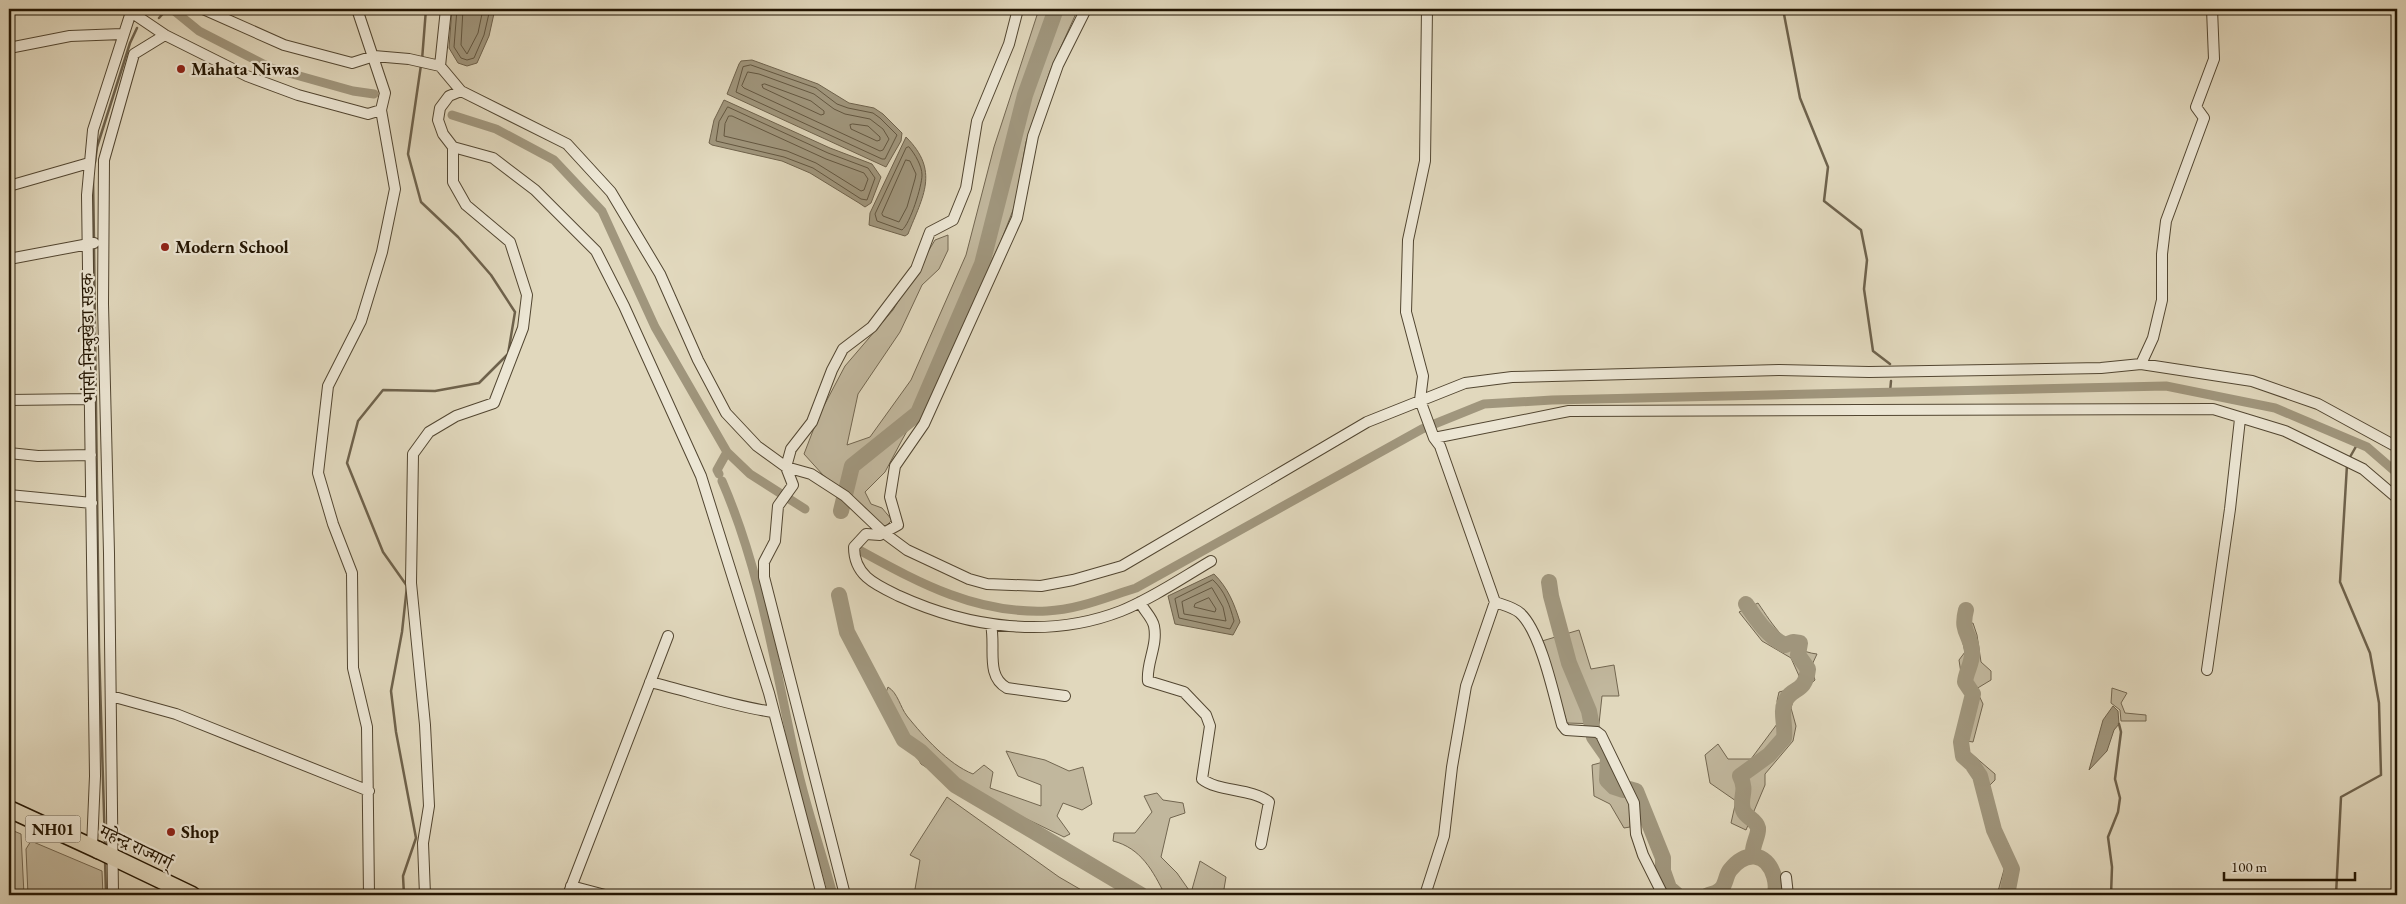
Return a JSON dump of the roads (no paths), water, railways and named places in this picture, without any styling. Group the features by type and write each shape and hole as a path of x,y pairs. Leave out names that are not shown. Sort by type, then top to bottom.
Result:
{"main road":[{"name":"महेन्द्र राज्मार्ग्","path":"9,809 192,895"}],"street":[{"path":"203,9 292,47 352,63 374,56 409,59 440,66 461,91 567,144 611,192 660,274 698,360 726,413 756,446 786,467 811,474 845,496 884,533 907,550 969,578 987,584 1042,586 1073,580 1122,566 1367,422 1422,404 1465,383 1512,377 1779,370 1870,372 2092,368 2141,364 2252,381 2318,404 2397,447"},
{"path":"357,9 385,93 381,110 395,189 382,252 361,321 328,386 318,473 333,524 352,573 353,668 367,727 369,895"},
{"path":"440,66 446,9"},
{"path":"845,895 764,577 764,562 775,541 774,529 781,502 793,485 786,467 791,449 812,422 832,370 844,349 872,328 916,269 930,232 953,220 966,188 977,121 1008,44 1018,9"},
{"path":"1086,9 1058,65 1033,136 1017,218 924,424 894,466 890,497 898,525 884,533 866,534 854,547 854,561 868,579 916,603 940,612 991,624 1036,628 1078,622 1120,611 1140,602 1211,561"},
{"path":"1425,895 1444,836 1452,767 1466,686 1495,602 1440,446 1434,438 1422,404 1423,376 1406,312 1408,240 1425,161 1427,9"},
{"path":"2141,364 2154,338 2162,300 2162,254 2166,221 2204,118 2196,107 2214,59 2212,9"},
{"path":"103,853 95,776 87,195 93,130 122,34 131,12 165,35 247,76 298,95 368,114 381,110"},
{"path":"9,48 70,36 122,34"},
{"name":"भांसी-निम्बुखेडा सडक","path":"113,895 103,853 111,696 102,304 104,160 134,54 165,35"},
{"path":"461,91 449,96 440,108 438,120 443,134 453,147 492,158 535,190 596,251 660,383 701,476 773,712 822,895"},
{"path":"425,895 423,844 429,806 425,725 411,583 414,454 429,432 456,416 494,402 523,328 527,294 510,242 466,206 453,182 453,147"},
{"path":"9,186 89,163"},
{"path":"9,258 89,243 103,243"},
{"path":"9,400 91,399"},
{"path":"1434,438 1569,411 2213,409 2240,419 2285,431 2363,469 2397,498"},
{"path":"2207,670 2230,509 2240,419"},
{"path":"9,453 38,456 92,455"},
{"path":"9,495 92,503"},
{"path":"1140,602 1151,618 1154,631 1155,646 1148,681 1184,692 1206,715 1210,726 1202,778 1207,782 1240,790 1269,802 1260,844"},
{"path":"1495,602 1518,611 1527,621 1537,640 1562,725 1566,730 1572,732 1593,732 1601,735 1616,762 1634,803 1636,834 1643,855 1663,895"},
{"path":"991,624 994,643 993,671 999,683 1007,688 1065,696"},
{"path":"605,895 570,891 668,636"},
{"path":"650,682 692,692 736,706 773,712"},
{"path":"111,696 176,714 334,778 369,790"},
{"path":"1786,877 1788,895"}],"water":[{"path":"452,9 495,9 489,36 477,63 467,66 458,63 449,48"},
{"path":"752,60 818,84 849,103 874,108 883,114 902,133 901,141 886,167 727,94 741,61"},
{"path":"724,100 830,148 872,164 881,177 871,203 865,207 810,173 782,161 709,143 714,120"},
{"path":"906,137 923,161 926,173 923,196 919,208 908,234 905,236 869,225 870,213"},
{"path":"1214,574 1230,596 1240,622 1233,635 1175,624 1168,596"},
{"path":"2113,706 2118,711 2119,724 2114,730 2107,751 2089,770 2103,720"}],"waterway":[{"path":"159,18 167,9"},
{"path":"172,9 199,31 271,68 353,91 374,94"},
{"path":"422,60 426,9"},
{"path":"841,511 852,466 918,413 982,264 1025,95 1056,9"},
{"path":"1783,9 1800,98 1828,167 1824,201 1861,230 1867,260 1864,289 1873,351 1890,364"},
{"path":"95,162 97,147 130,43 137,28"},
{"path":"404,895 403,876 416,838 396,732 391,691 402,632 407,586 383,552 347,463 358,421 383,390 435,391 479,383 508,354 515,312 491,275 458,237 421,202 408,154 421,65"},
{"path":"452,115 496,129 554,160 602,211 655,327 727,452 750,474 805,509"},
{"path":"93,177 94,241"},
{"path":"94,247 99,648 105,846"},
{"path":"1890,392 1891,381"},
{"path":"861,551 928,585 973,602 997,608 1021,611 1047,611 1092,603 1136,588 1422,429 1484,404 1552,400 2166,386 2275,408 2367,447 2397,473"},
{"path":"2350,457 2358,443"},
{"path":"719,474 717,470 727,452"},
{"path":"2336,895 2341,797 2381,775 2379,703 2370,653 2340,582 2347,465"},
{"path":"722,481 748,551 758,587 798,771 833,895"},
{"path":"1549,582 1569,663 1589,711 1594,737 1608,757 1607,780 1614,787 1623,790"},
{"path":"839,595 847,632 904,740 920,751 955,785 1141,895"},
{"path":"1746,604 1773,637 1785,645 1793,642 1800,643 1798,655 1808,669 1804,683 1788,697 1784,706 1784,738 1769,755 1740,776 1743,786 1743,810 1758,828 1753,848 1755,856"},
{"path":"1966,610 1964,624 1971,645 1972,655 1965,682 1973,694 1961,742 1963,756 1972,764 1980,776 1994,830 2012,869 2007,895"},
{"path":"2111,895 2112,867 2108,837 2118,812 2120,798 2115,779 2121,732 2119,724"},
{"path":"1629,789 1636,791 1663,858 1663,871 1669,888 1677,895"},
{"path":"1708,895 1714,894 1722,888 1729,872 1742,859 1755,856 1766,862 1774,876 1776,884 1774,895"},
{"path":"105,859 106,895"}],"place":[{"name":"Mahata Niwas","path":"181,69"},
{"name":"Modern School","path":"165,247"},
{"name":"Shop","path":"171,832"}]}
